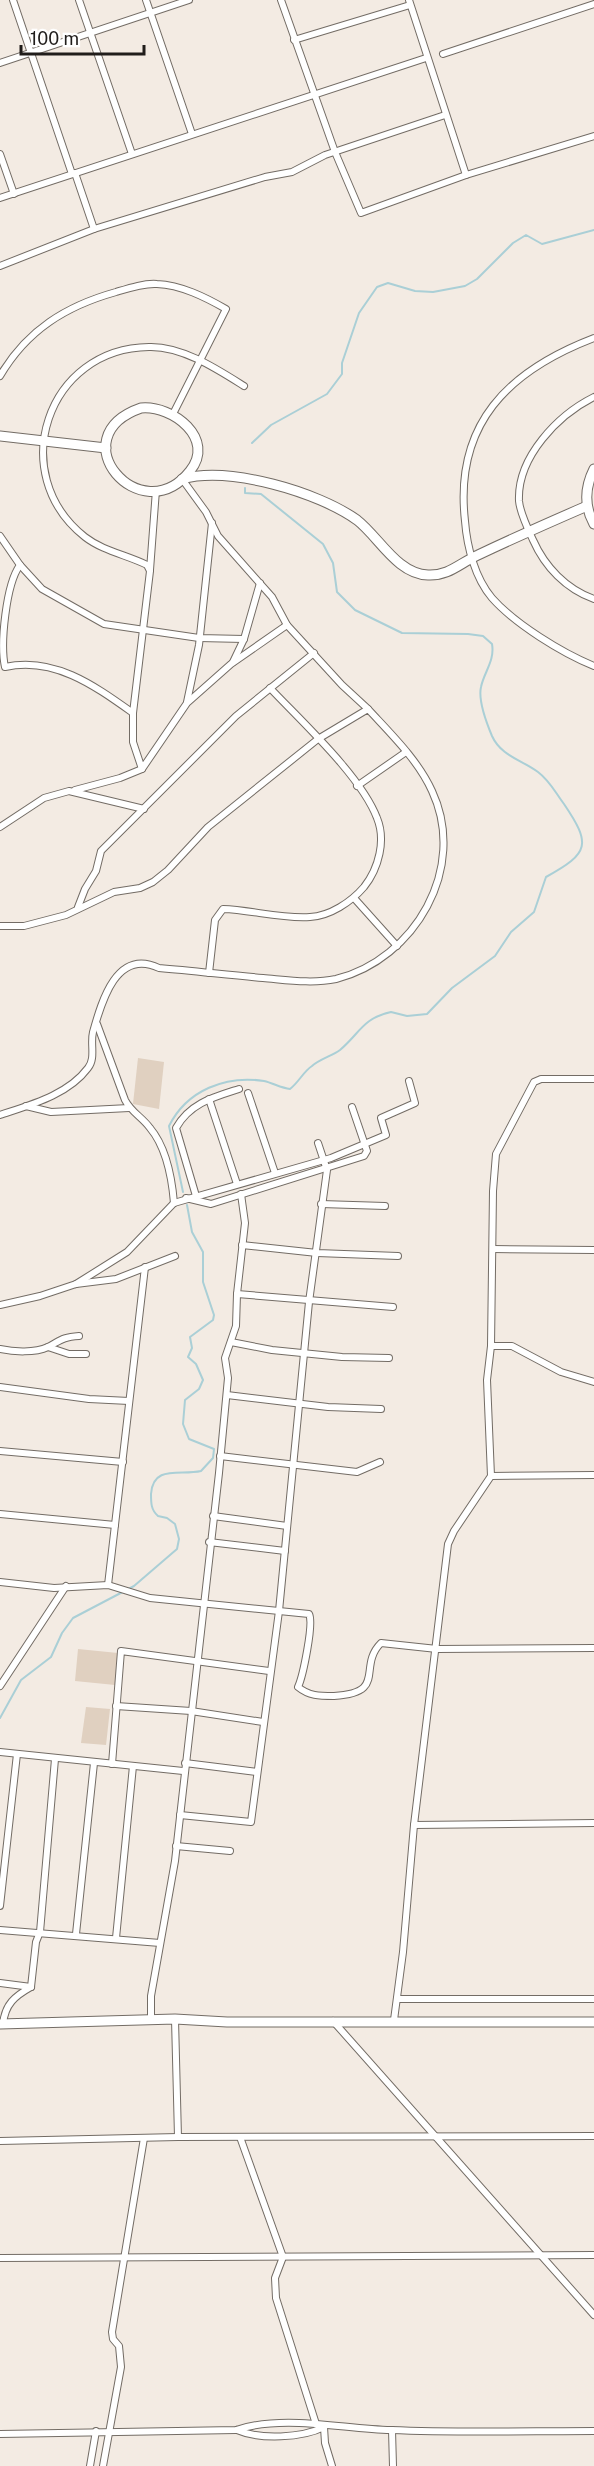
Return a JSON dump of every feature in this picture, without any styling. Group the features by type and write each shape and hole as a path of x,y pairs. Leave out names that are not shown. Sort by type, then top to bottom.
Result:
{"street":[{"path":"13,0 94,229"},
{"path":"80,0 132,154"},
{"path":"146,0 192,134"},
{"path":"0,63 189,0"},
{"path":"281,0 335,152 361,213 466,176 594,136"},
{"path":"294,40 409,3 466,176"},
{"path":"443,54 594,4"},
{"path":"0,198 426,58"},
{"path":"0,266 94,229 265,177 292,172 306,166 314,159 445,115"},
{"path":"0,154 14,194"},
{"path":"0,376 14,354 35,332 58,314 86,300 156,284 205,297 226,309 173,414"},
{"path":"594,338 551,357 514,382 490,408 477,431 468,452 462,480 466,533 472,558 491,596 507,612 545,639 594,666"},
{"path":"150,571 147,565 139,561 98,545 72,524 48,486 41,456 42,442 57,399 69,382 99,360 133,348 149,346 199,360 244,386"},
{"path":"594,397 563,417 529,459 523,473 519,501 546,564 565,583 594,599"},
{"path":"182,479 196,462 198,446 191,430 173,414 149,407 129,412 112,426 106,448 113,467 127,486 142,491 156,490 182,479 198,476 225,477 300,490 355,519 398,560 426,575 448,572 472,558 586,506"},
{"path":"0,436 106,448"},
{"path":"594,469 589,479 586,506 594,524"},
{"path":"0,1115 67,1088 87,1071 92,1064 93,1032 101,1009 120,970 132,964 147,963 159,968 319,981 353,973 397,946 424,914 440,874 443,845 441,817 426,777 368,709 342,686 287,625 272,597 218,536 212,522 182,479"},
{"path":"142,769 133,742 133,713 150,571 156,490"},
{"path":"187,703 199,638 212,522"},
{"path":"0,536 20,565 42,589 90,618 121,628 144,629 199,638 244,639"},
{"path":"20,565 16,571 7,609 2,668 42,666 69,673 100,690 133,713"},
{"path":"231,664 244,639 260,583"},
{"path":"0,827 44,798 120,778 142,769 187,703 231,664 287,625"},
{"path":"78,908 85,889 96,871 101,851 236,716 314,653"},
{"path":"209,973 215,920 223,909 311,917 329,912 354,898 373,875 380,848 377,817 357,786 318,739 270,688"},
{"path":"0,926 24,926 66,915 114,892 140,888 153,882 168,870 208,827 318,739 368,709"},
{"path":"357,786 406,752"},
{"path":"69,791 144,809"},
{"path":"354,898 397,946"},
{"path":"97,1024 129,1108 150,1127 161,1144 174,1203"},
{"path":"394,2020 414,1825 448,1544 491,1476 488,1380 496,1154 534,1082 541,1079 594,1078"},
{"path":"76,1284 127,1252 174,1203 324,1161 386,1135 381,1118 416,1103 409,1081"},
{"path":"196,1196 176,1128 190,1110 209,1099 239,1089"},
{"path":"248,1093 275,1173"},
{"path":"209,1099 237,1184"},
{"path":"26,1106 51,1112 129,1108"},
{"path":"186,1198 211,1204 327,1170 364,1156 367,1151 352,1107"},
{"path":"180,1815 251,1822 269,1671 279,1611 309,1302 327,1170 318,1143"},
{"path":"152,2020 151,1996 180,1815 183,1771 227,1395 225,1358 236,1326 245,1212 241,1194"},
{"path":"321,1204 385,1206"},
{"path":"242,1245 316,1253 398,1256"},
{"path":"493,1249 594,1250"},
{"path":"0,1305 32,1299 76,1284 116,1278 175,1256"},
{"path":"108,1586 144,1267"},
{"path":"237,1294 309,1302 393,1306"},
{"path":"48,1347 59,1339 79,1336"},
{"path":"231,1342 272,1350 342,1357 389,1358"},
{"path":"491,1346 512,1346 561,1372 594,1382"},
{"path":"0,1349 22,1351 48,1347 69,1354 86,1354"},
{"path":"0,1386 89,1399 129,1401"},
{"path":"227,1395 381,1409"},
{"path":"0,1451 123,1462"},
{"path":"220,1456 357,1472 380,1462"},
{"path":"491,1476 594,1475"},
{"path":"0,1515 115,1526"},
{"path":"213,1516 286,1526"},
{"path":"209,1542 285,1551"},
{"path":"0,1582 54,1588 108,1586 131,1594 309,1614 312,1619 305,1648 305,1667 298,1687 312,1695 354,1695 361,1691 370,1678 374,1653 381,1643 437,1649 594,1648"},
{"path":"0,1686 66,1586"},
{"path":"112,1764 121,1651 269,1671"},
{"path":"116,1706 190,1712 263,1722"},
{"path":"0,1752 183,1771"},
{"path":"0,1906 18,1754"},
{"path":"32,1987 36,1942 40,1932 55,1759"},
{"path":"76,1934 94,1763"},
{"path":"185,1763 257,1772"},
{"path":"116,1938 133,1767"},
{"path":"414,1825 594,1822"},
{"path":"176,1846 230,1851"},
{"path":"0,1930 76,1934 160,1943"},
{"path":"0,1983 32,1987"},
{"path":"32,1987 14,1998 8,2005 2,2024 175,2019 227,2022 394,2020 594,2022"},
{"path":"397,1999 594,2000"},
{"path":"175,2019 178,2137"},
{"path":"332,2021 594,2314"},
{"path":"0,2141 178,2137 594,2136"},
{"path":"240,2137 283,2257 275,2278 276,2298 316,2424"},
{"path":"103,2466 121,2367 119,2346 113,2339 112,2332 144,2138"},
{"path":"0,2258 594,2255"},
{"path":"0,2434 108,2430 236,2430 250,2426 316,2424 324,2427 392,2430 594,2431"},
{"path":"236,2430 249,2436 281,2435 311,2433 324,2427"},
{"path":"324,2427 325,2443 332,2466"},
{"path":"392,2430 393,2466"},
{"path":"90,2466 96,2431"}],"shaded area":[{"path":"138,1058 164,1062 159,1109 133,1104"},
{"path":"78,1649 118,1653 115,1685 75,1681"},
{"path":"86,1707 110,1709 106,1745 81,1743"}],"waterway":[{"path":"252,443 271,425 327,394 342,374 342,363 359,313 377,287 388,283 415,291 433,292 465,286 477,279 513,243 526,235 542,244 594,230"},
{"path":"183,1192 169,1126 186,1103 209,1088 236,1080 264,1081 290,1089 309,1068 340,1050 374,1018 391,1012 407,1016 427,1014 452,988 495,956 511,932 534,912 546,877 571,861 582,846 579,829 549,783 538,772 506,753 492,736 480,692 492,656 492,644 483,636 468,634 402,633 355,610 337,592 333,563 323,544 261,494 245,493 245,488"},
{"path":"0,1718 21,1680 51,1657 62,1633 73,1618 134,1586 177,1549 179,1539 175,1524 167,1518 158,1516 152,1506 151,1494 157,1478 169,1473 201,1471 213,1458 214,1449 189,1439 183,1424 185,1400 199,1389 203,1380 196,1364 188,1357 192,1348 190,1337 213,1320 214,1315 203,1282 203,1252 192,1232 187,1205"}]}
